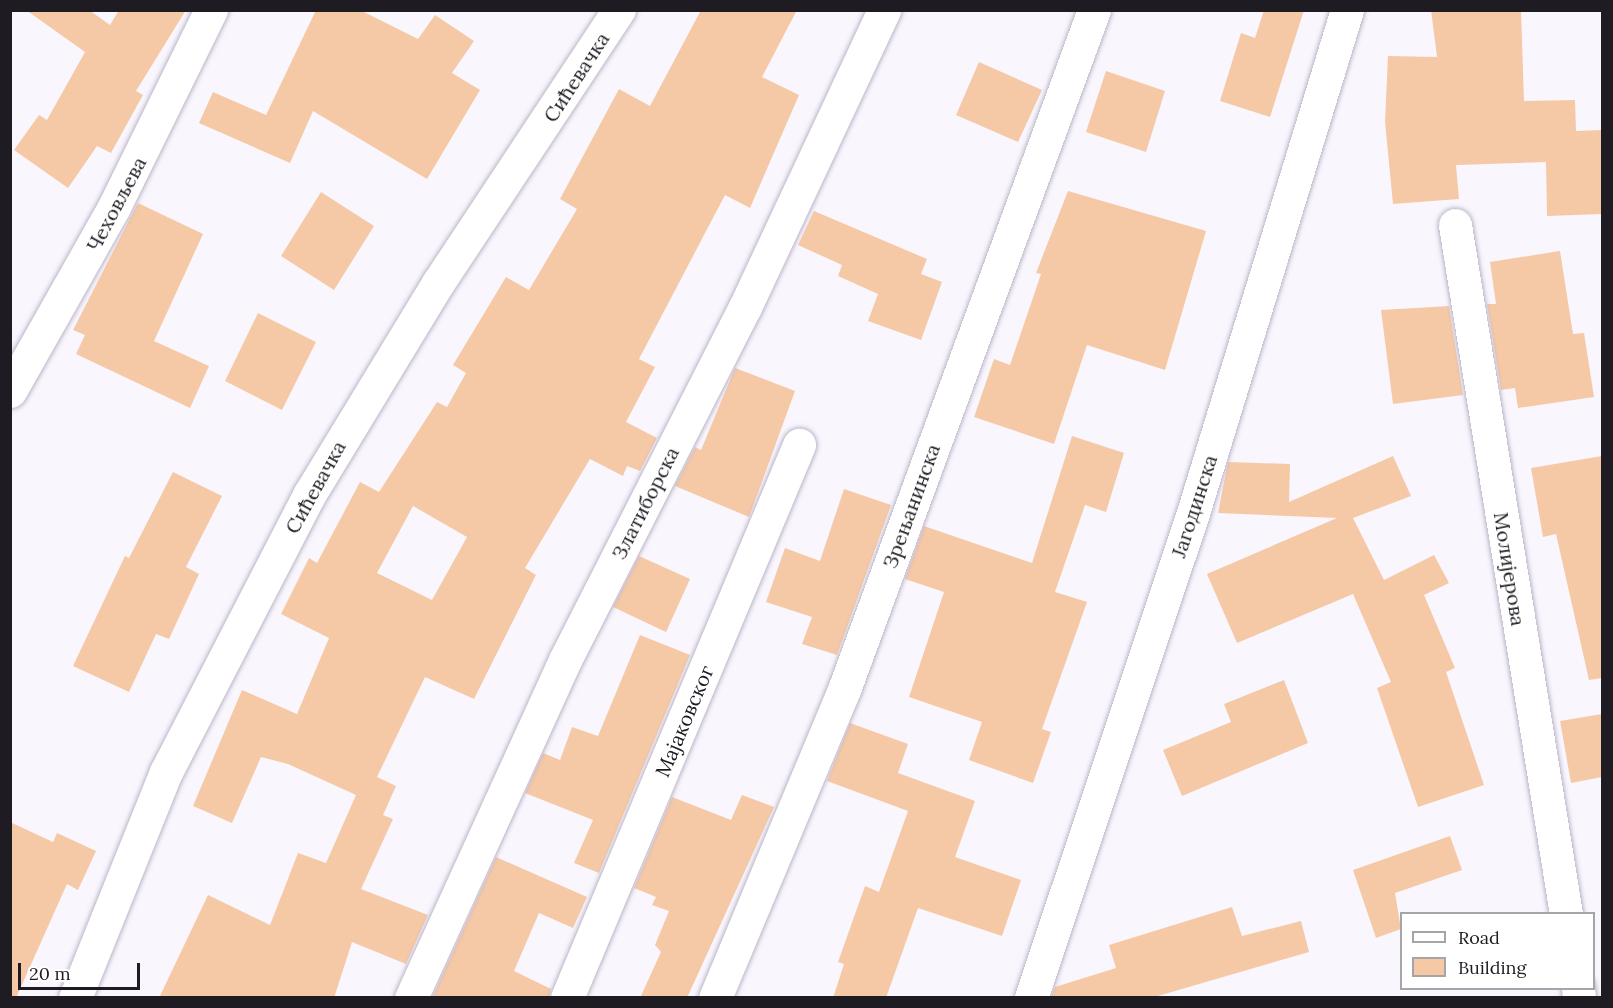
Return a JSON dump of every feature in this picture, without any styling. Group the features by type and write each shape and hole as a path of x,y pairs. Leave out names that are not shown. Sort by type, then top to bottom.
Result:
{"street":[{"name":"Чеховљева","path":"10,391 114,207 211,10"},
{"name":"Сићевачка","path":"75,998 166,772 309,495 438,283 619,10"},
{"name":"Златиборска","path":"411,998 565,660 745,307 885,10"},
{"name":"Зрењанинска","path":"715,998 845,687 1094,10"},
{"name":"Јагодинска","path":"1031,998 1193,513 1347,10"},
{"name":"Молијерова","path":"1455,225 1566,912"},
{"name":"Мајаковског","path":"567,998 799,445"}],"building":[{"path":"26,10 89,10 110,25 119,10 186,10 136,91 143,95 111,153 97,146 68,188 14,150 39,115 47,120 85,52"},
{"path":"316,10 360,10 418,39 435,15 474,41 452,73 480,90 427,179 313,111 290,163 199,123 213,92 266,115"},
{"path":"701,10 797,10 762,77 799,95 750,208 725,195 639,359 655,367 626,422 657,438 640,471 627,466 623,476 590,459 525,568 536,575 474,699 425,677 377,777 396,786 383,815 393,819 361,889 428,915 406,964 352,942 334,998 159,998 208,895 270,925 298,853 326,863 356,795 288,764 261,757 232,823 193,806 242,690 297,714 329,638 281,614 309,558 317,563 360,482 379,492 437,402 447,407 466,373 453,365 506,277 529,290 577,209 560,199 619,89 650,106","holes":["413,506 467,537 432,600 377,573"]},
{"path":"1264,10 1304,10 1270,117 1220,101 1241,33 1255,38"},
{"path":"1431,10 1521,10 1524,101 1575,100 1576,131 1602,130 1602,214 1547,216 1546,162 1456,165 1459,199 1393,204 1385,122 1388,56 1437,57"},
{"path":"979,62 1042,90 1018,142 956,115"},
{"path":"1106,71 1165,91 1146,152 1086,132"},
{"path":"1068,191 1206,231 1165,370 1087,345 1054,444 974,417 994,359 1010,365 1041,274 1036,273"},
{"path":"321,192 374,226 334,290 281,256"},
{"path":"138,203 203,234 154,341 209,366 190,408 76,354 85,335 73,330"},
{"path":"814,211 927,259 921,274 942,282 921,340 868,321 878,294 838,276 842,265 798,245"},
{"path":"1560,251 1573,334 1584,333 1594,397 1518,408 1515,388 1501,390 1487,304 1496,304 1490,262"},
{"path":"1449,306 1463,395 1393,404 1381,310"},
{"path":"258,313 316,342 282,410 225,381"},
{"path":"735,368 795,391 749,517 675,486 695,447 701,450"},
{"path":"1072,436 1124,453 1106,512 1085,505 1055,592 1087,602 1042,729 1051,732 1033,783 969,760 982,722 909,697 944,592 905,579 924,526 1032,563"},
{"path":"1393,456 1411,496 1353,518 1384,580 1434,555 1449,583 1424,595 1455,668 1446,672 1484,785 1418,807 1377,688 1391,682 1353,594 1237,643 1207,574 1337,518 1218,513 1228,462 1290,464 1289,502"},
{"path":"1602,456 1602,678 1589,680 1556,534 1543,537 1531,468"},
{"path":"173,472 222,496 186,567 199,574 169,639 156,634 129,692 73,666 125,556 129,558"},
{"path":"844,489 891,505 837,655 802,644 812,617 766,602 785,548 820,561"},
{"path":"639,556 690,579 666,632 613,607"},
{"path":"640,635 690,655 599,873 574,863 593,820 525,793 543,753 560,760 572,727 598,736"},
{"path":"1284,680 1308,743 1182,796 1163,750 1231,722 1224,704"},
{"path":"1602,714 1602,777 1571,783 1560,721"},
{"path":"850,723 908,744 898,773 975,801 955,857 1021,880 1002,936 918,908 886,998 833,998 844,964 838,962 865,886 879,892 908,811 827,781"},
{"path":"742,795 774,807 687,998 640,998 661,952 655,945 669,911 652,905 656,897 634,888 672,797 731,820"},
{"path":"10,822 53,842 57,833 96,851 78,890 67,884 16,998 10,998"},
{"path":"1450,836 1462,870 1395,893 1400,929 1376,938 1353,870"},
{"path":"496,857 587,897 573,928 539,913 514,971 551,989 549,998 432,998"},
{"path":"1232,907 1242,936 1301,921 1309,952 1151,998 1051,998 1055,987 1116,968 1109,945"}]}
